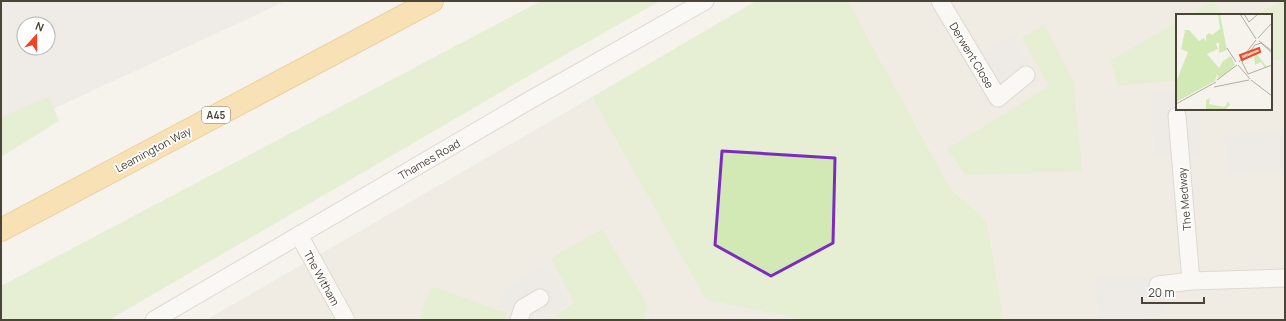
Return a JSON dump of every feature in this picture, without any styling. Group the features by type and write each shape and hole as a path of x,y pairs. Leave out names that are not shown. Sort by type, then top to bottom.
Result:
{"highway":[{"name":"Leamington Way","path":"1,230 432,1"}],"street":[{"name":"Thames Road","path":"154,320 530,100 705,1"},
{"name":"Derwent Close","path":"940,1 998,98 1026,75"},
{"name":"The Medway","path":"1176,116 1191,281"},
{"name":"The Witham","path":"299,235 346,320"},
{"path":"1158,285 1191,281 1285,278"},
{"path":"519,320 523,308 540,298"}],"highlighted area":[{"path":"722,151 835,158 833,243 771,276 715,245"}],"shaded area":[{"path":"1,1 286,1 1,133"},
{"path":"848,1 1213,1 1190,14 1176,14 1176,23 1110,60 1118,86 1176,81 1176,110 1272,110 1272,61 1285,60 1285,320 1004,320 987,221 950,188"},
{"path":"1214,1 1281,1 1255,14 1222,14"},
{"path":"1013,36 1039,82 993,109 966,63"},
{"path":"1176,93 1176,110 1199,110 1201,154 1154,156 1151,94"},
{"path":"592,97 706,300 804,320 206,320"},
{"path":"1285,131 1285,170 1228,174 1224,135"},
{"path":"549,263 569,304 539,320 519,320 510,317 512,312 498,307 506,288"},
{"path":"1163,275 1165,316 1098,319 1096,278"}],"green space":[{"path":"541,1 660,1 109,320 1,320 1,286"},
{"path":"756,1 848,1 950,188 987,221 1004,320 804,320 706,300 592,97"},
{"path":"1214,1 1222,14 1190,14"},
{"path":"1281,1 1285,1 1285,60 1272,61 1272,14 1255,14"},
{"path":"1176,23 1176,81 1118,86 1110,60"},
{"path":"1044,25 1074,82 1082,171 965,175 947,149 1049,86 1022,38"},
{"path":"49,97 59,121 1,157 1,117"},
{"path":"602,229 648,306 644,320 568,320 554,316 574,303 551,258"},
{"path":"431,286 507,313 505,320 419,320"}]}
